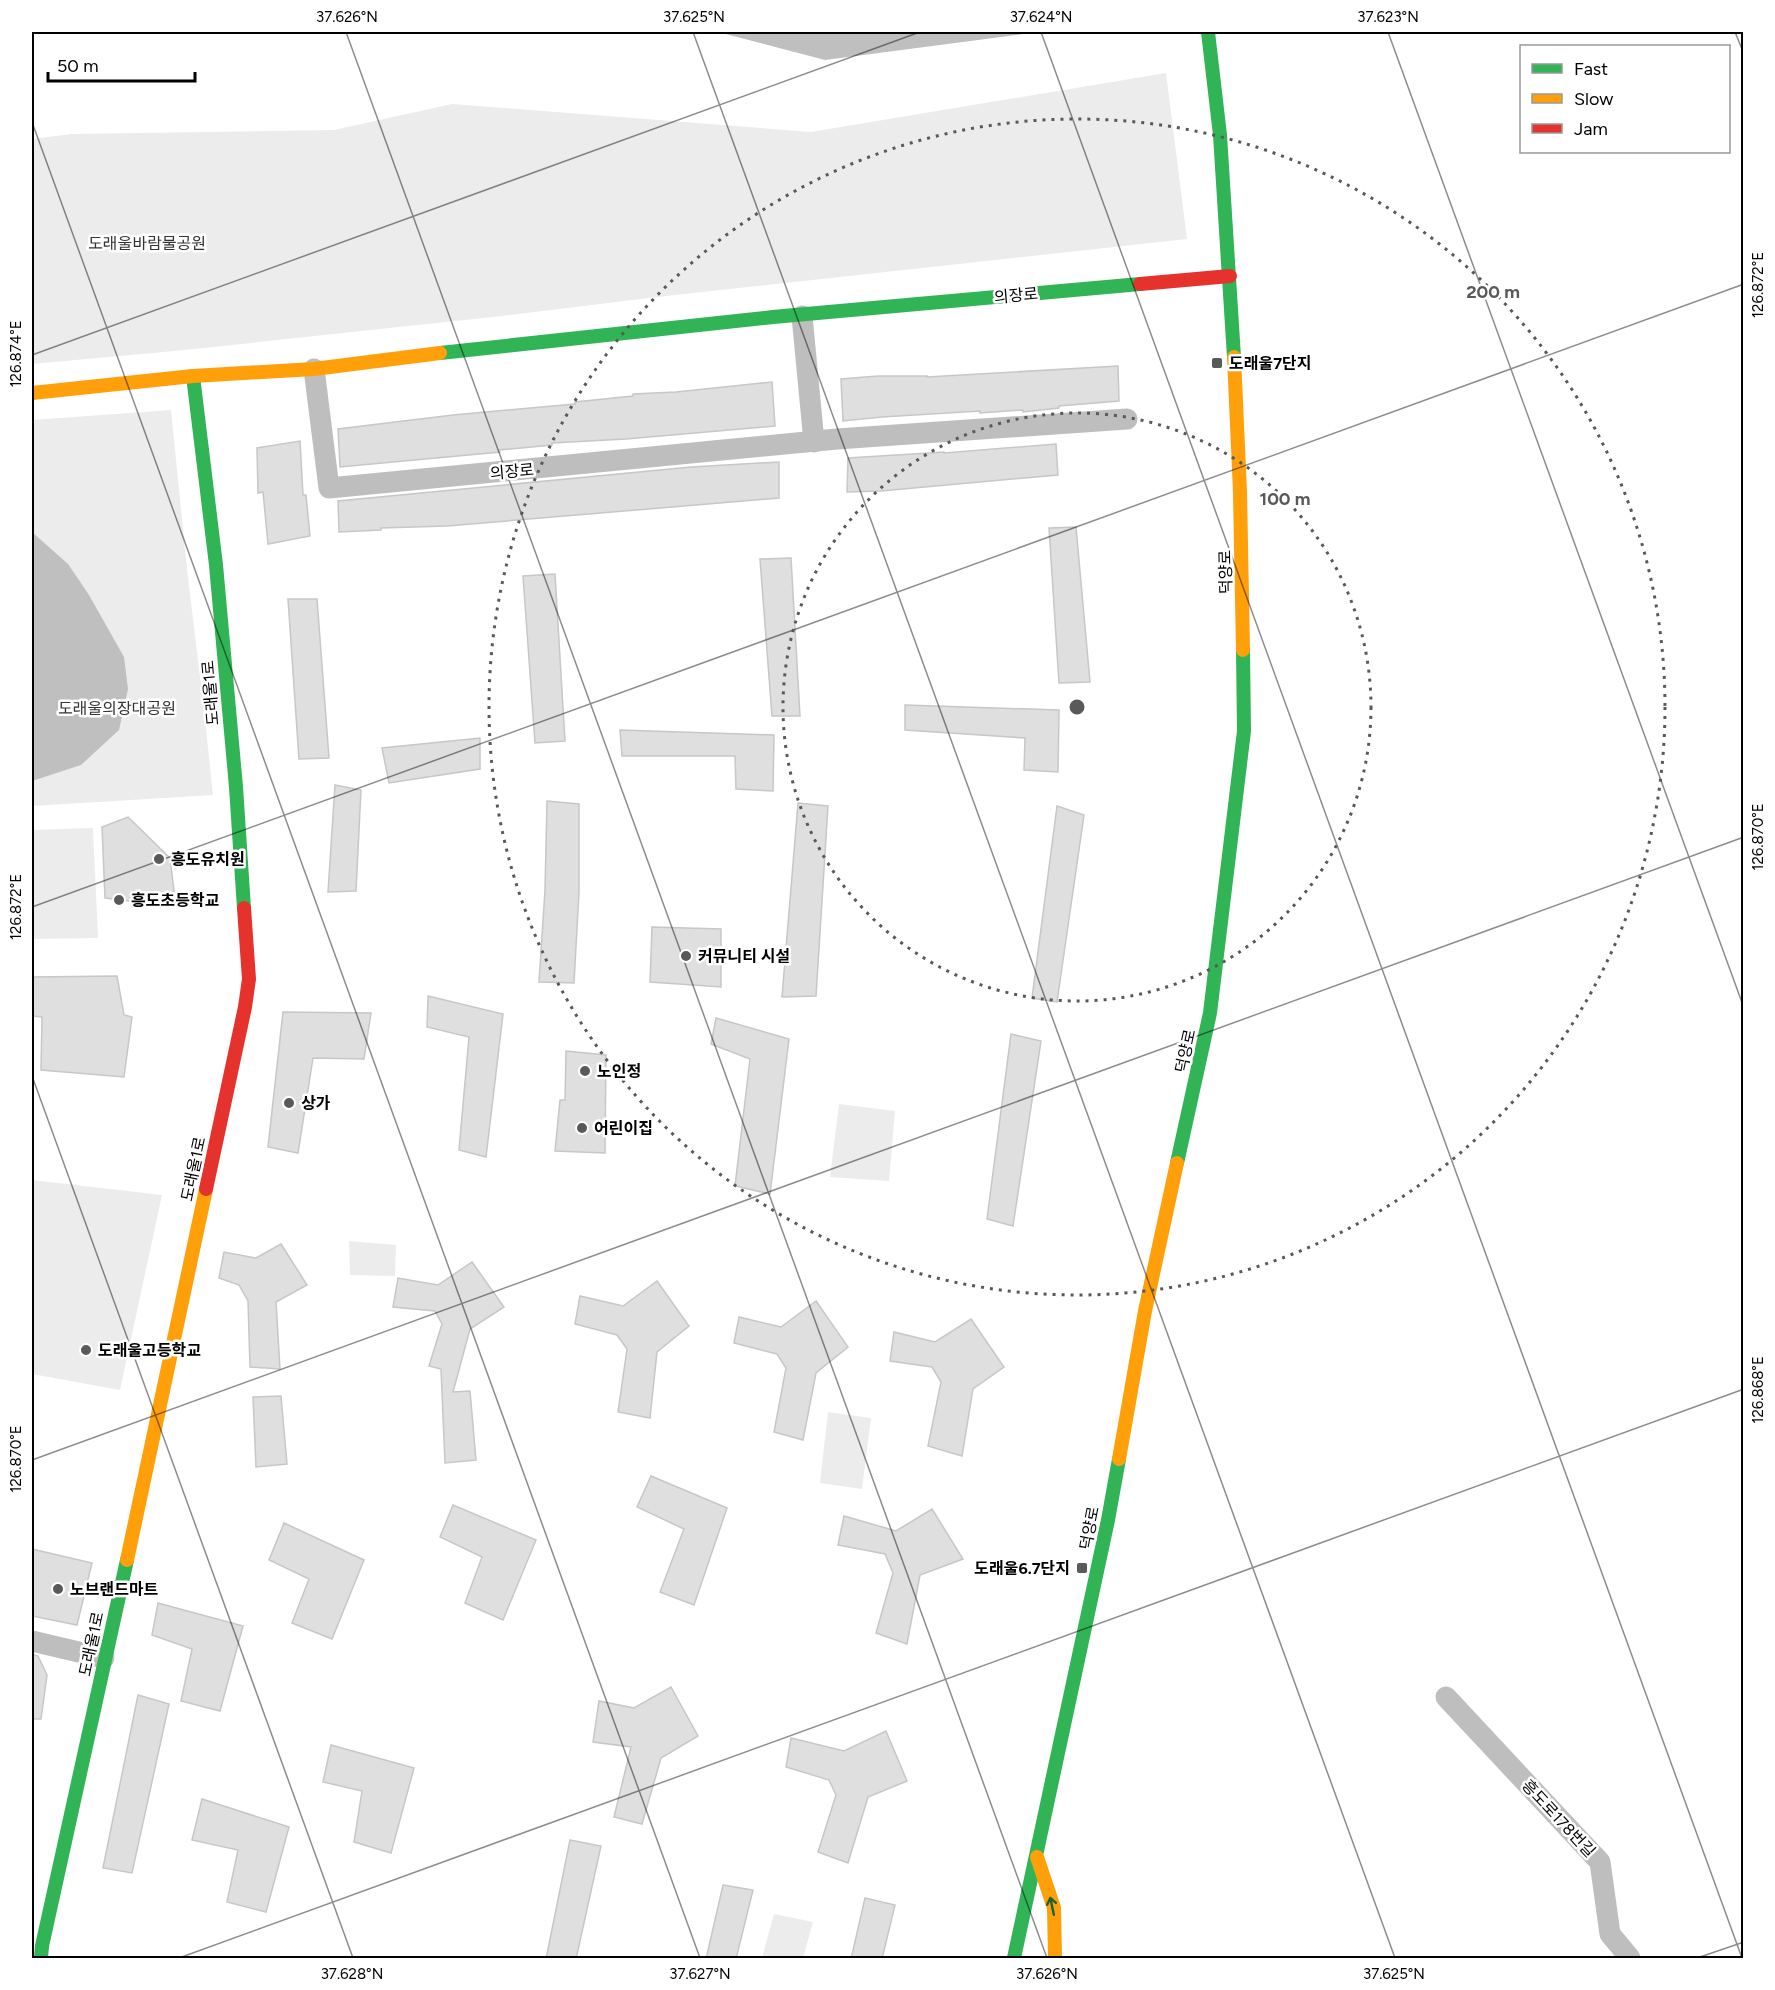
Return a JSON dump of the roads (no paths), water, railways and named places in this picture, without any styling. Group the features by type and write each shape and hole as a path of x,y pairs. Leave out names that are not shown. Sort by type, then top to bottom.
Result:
{"street":[{"name":"덕양로","path":"1014,1959 1108,1520 1145,1311 1210,1013 1244,731 1240,492 1230,276 1220,135 1208,32"},
{"name":"의장로","path":"32,393 193,376 314,369 376,360 681,327 1230,276"},
{"path":"802,316 814,442"},
{"name":"의장로","path":"314,369 329,488 814,442 1127,418"},
{"name":"도래울1로","path":"41,1959 249,980 236,787 216,565 193,376"},
{"path":"32,1641 104,1658"},
{"name":"흥도로178번길","path":"1446,1698 1600,1862 1610,1934 1630,1959"},
{"path":"1036,1855 1054,1908 1055,1959"}],"place":[{"name":"도래울7단지","path":"1217,363"},
{"name":"흥도유치원","path":"159,859"},
{"name":"흥도초등학교","path":"119,900"},
{"name":"커뮤니티 시설","path":"686,956"},
{"name":"노인정","path":"585,1071"},
{"name":"상가","path":"289,1103"},
{"name":"어린이집","path":"582,1128"},
{"name":"도래울고등학교","path":"86,1350"},
{"name":"도래울6.7단지","path":"1082,1568"},
{"name":"노브랜드마트","path":"58,1589"}],"park label":[{"name":"도래울바람물공원","path":"147,243"},
{"name":"도래울의장대공원","path":"117,708"}]}
